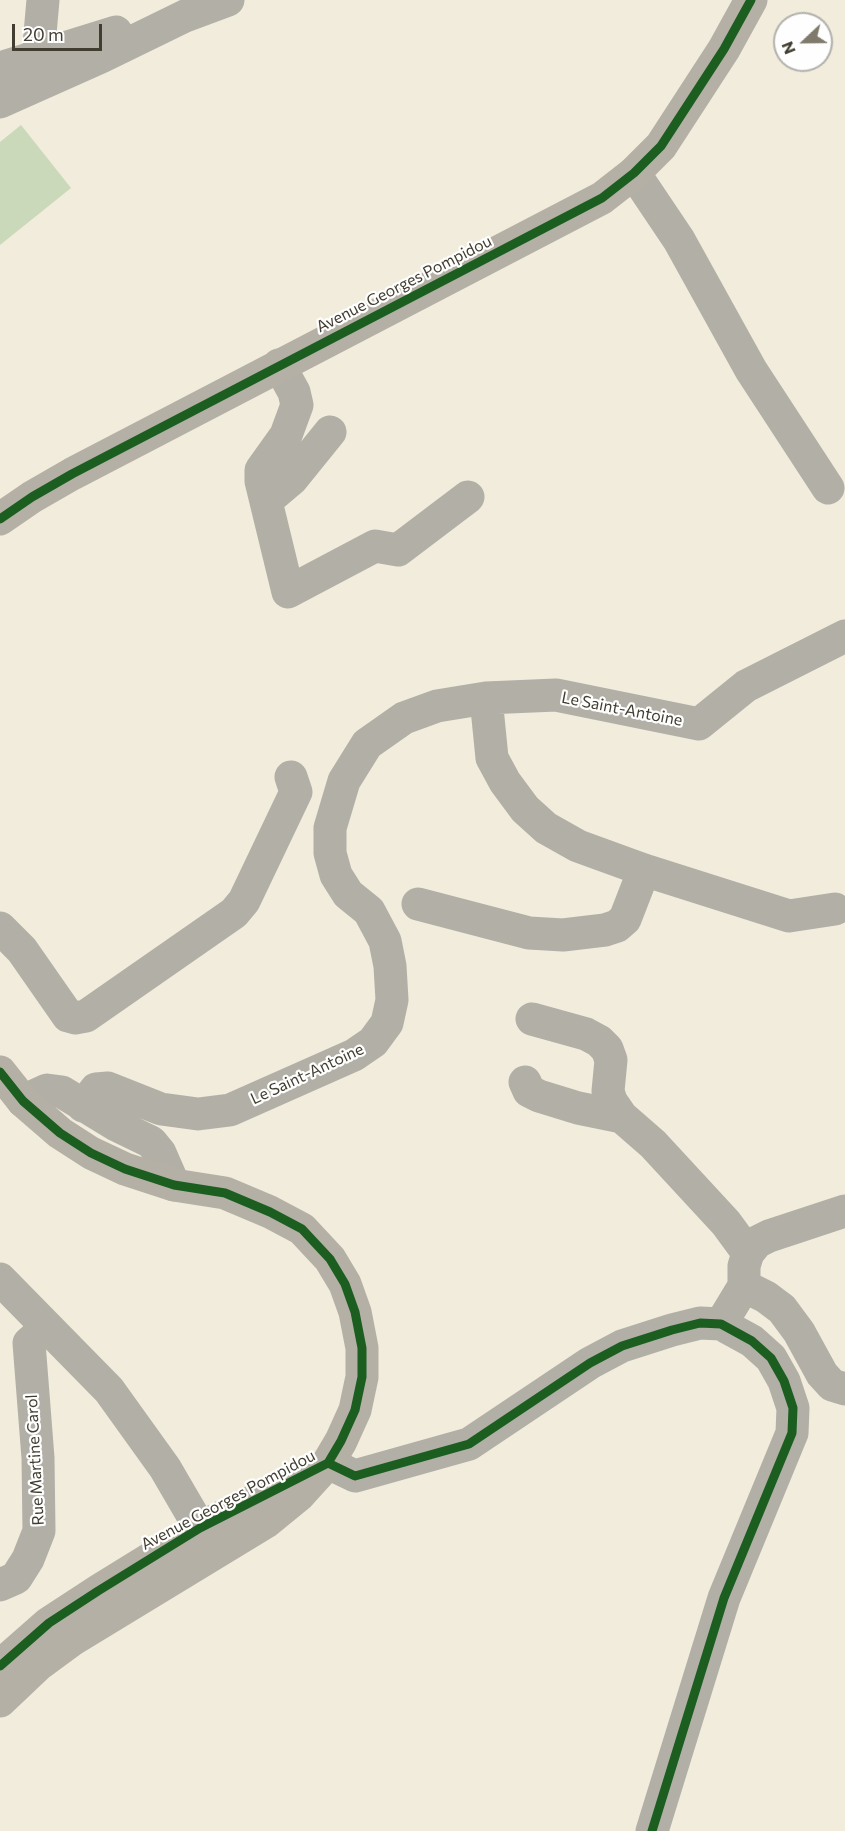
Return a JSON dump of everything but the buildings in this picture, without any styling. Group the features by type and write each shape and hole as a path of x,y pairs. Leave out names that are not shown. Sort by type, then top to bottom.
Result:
{"main road":[{"name":"Avenue Georges Pompidou","path":"0,519 32,496 72,474 602,198 634,173 661,146 724,49 751,0"},
{"name":"Avenue Georges Pompidou","path":"0,1072 23,1101 60,1133 91,1153 125,1169 174,1185 225,1193 270,1212 302,1229 330,1259 345,1284 355,1312 362,1348 362,1377 355,1410 328,1463 299,1495 266,1522 72,1640 38,1665 0,1701"},
{"name":"Avenue Georges Pompidou","path":"0,1666 49,1623 200,1528 328,1463"},
{"path":"72,1640 81,1625 101,1607 201,1545 200,1528"}],"street":[{"path":"0,87 28,70 38,56 43,0"},
{"path":"0,102 185,16 228,0"},
{"path":"0,68 96,37 185,16"},
{"path":"634,173 679,240 751,370 828,488"},
{"path":"279,365 294,393 297,405 286,435 261,471 261,482 288,592 375,546 398,550 468,497"},
{"path":"266,501 292,479 330,432"},
{"name":"Le Saint-Antoine","path":"83,1106 96,1089 108,1088 161,1109 198,1114 230,1110 354,1055 373,1042 387,1023 392,1000 390,966 385,941 369,911 348,894 336,875 330,853 330,828 344,781 367,744 404,718 437,706 486,698 556,695 699,724 746,686 845,636"},
{"path":"486,698 492,759 505,782 525,809 546,828 578,846 644,870 789,916 835,909"},
{"path":"11,939 68,1016 75,1018 86,1016 234,913 244,901 296,792 291,777"},
{"path":"418,904 529,933 563,935 605,930 617,926 625,919 644,870"},
{"path":"532,1019 586,1034 599,1041 607,1049 612,1060 608,1091 611,1101 622,1118 653,1144 726,1223 748,1253"},
{"path":"525,1082 530,1091 539,1096 622,1118"},
{"path":"23,1101 47,1090 62,1092 83,1106 151,1142 160,1153 174,1185"},
{"path":"721,1324 744,1286 744,1266 748,1253 757,1242 845,1211"},
{"path":"0,1280 109,1390 165,1468 200,1528"},
{"path":"744,1286 766,1297 782,1309 799,1332 822,1374 832,1385 845,1389"},
{"path":"328,1463 355,1476 469,1444 590,1363 622,1346 700,1323 721,1324 752,1341 771,1358 784,1381 793,1408 792,1433 724,1598 652,1831"},
{"name":"Rue Martine Carol","path":"0,1585 16,1578 28,1559 39,1531 38,1458 29,1343 46,1328"}],"green space":[{"path":"21,125 71,188 0,245 0,142"}],"cycle path":[{"path":"0,519 72,474 602,198 634,173 661,146 724,49 751,0"},
{"path":"0,1072 23,1101 60,1133 91,1153 125,1169 174,1185 225,1193 270,1212 302,1229 330,1259 345,1284 355,1312 362,1348 362,1377 355,1410 328,1463 200,1528 98,1591 49,1623 0,1666"},
{"path":"328,1463 355,1476 469,1444 590,1363 622,1346 700,1323 721,1324 752,1341 771,1358 784,1381 793,1408 792,1433 724,1598 652,1831"}]}
